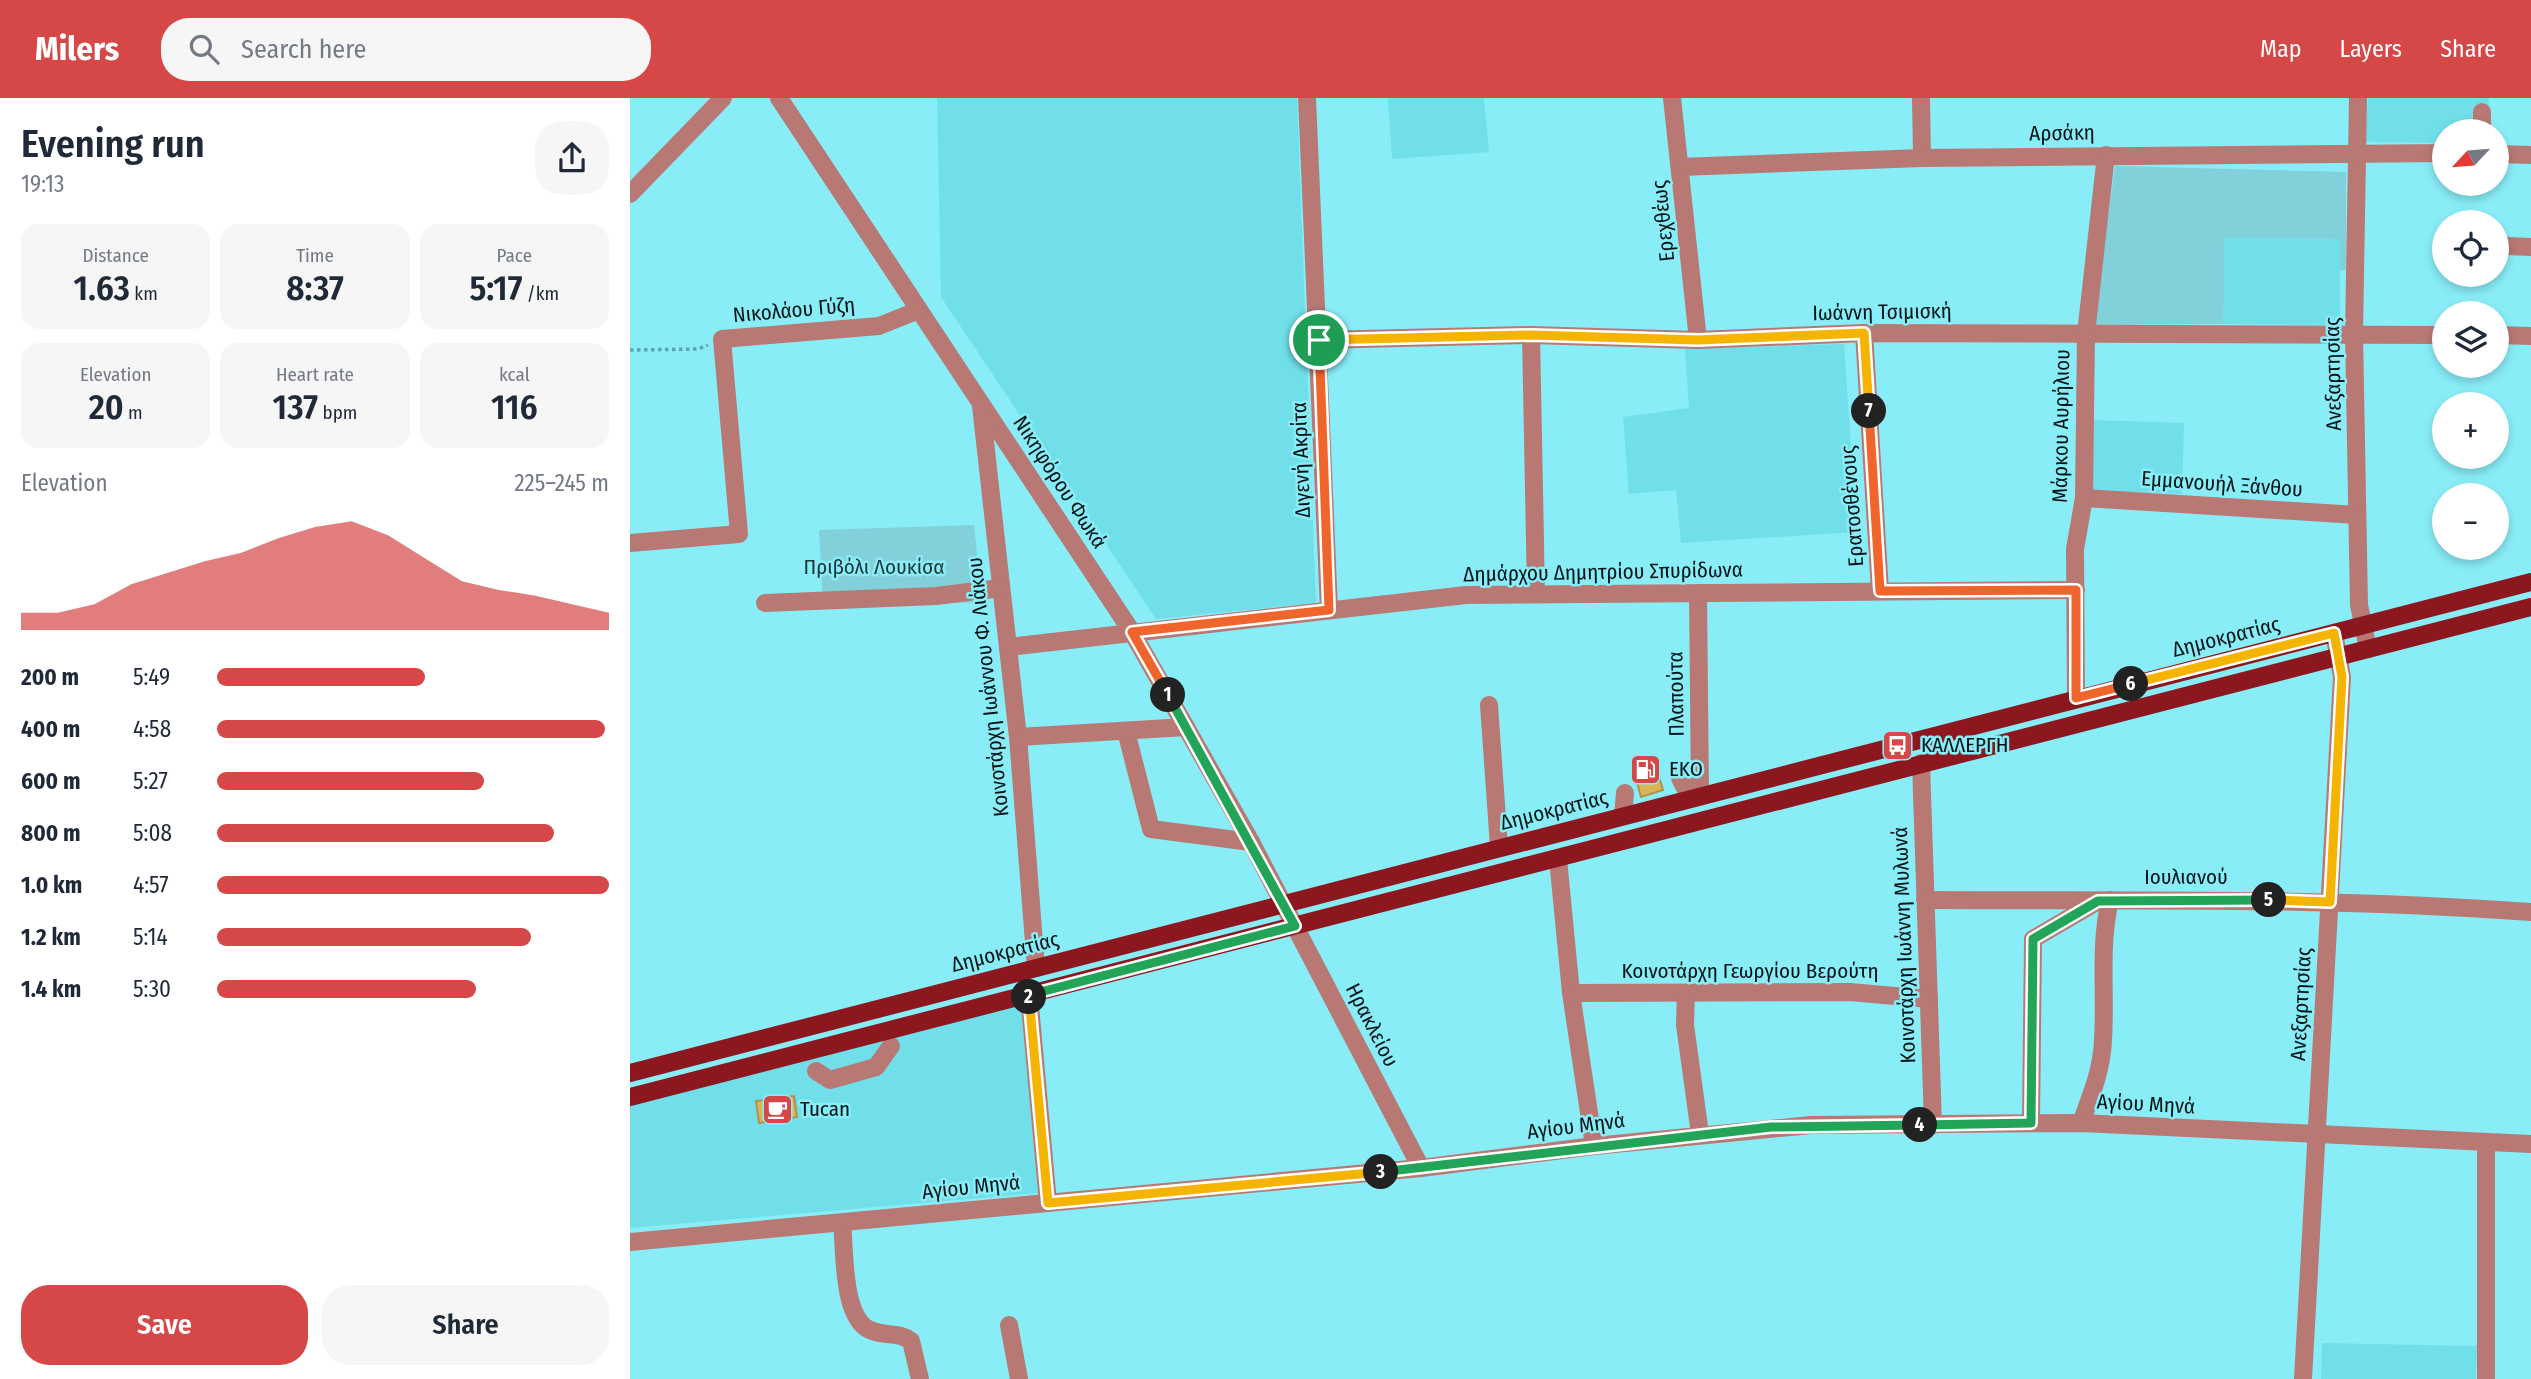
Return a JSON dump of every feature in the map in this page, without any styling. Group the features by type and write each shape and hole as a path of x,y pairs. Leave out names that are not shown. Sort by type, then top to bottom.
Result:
{"main road":[{"name":"Δημοκρατίας","path":"630,1073 2531,582"},
{"path":"630,1097 2531,607"}],"street":[{"path":"630,194 723,98"},
{"name":"Νικηφόρου Φωκά","path":"779,98 1132,632 1251,842 1282,903"},
{"name":"Διγενή Ακρίτα","path":"1307,98 1329,610"},
{"name":"Ερεχθέως","path":"1672,98 1698,340"},
{"path":"1921,98 1922,158"},
{"name":"Ανεξαρτησίας","path":"2358,98 2354,334 2357,515 2362,626 2368,649"},
{"path":"2483,112 2483,119"},
{"name":"Αρσάκη","path":"1680,167 1922,158 2432,153"},
{"path":"2510,154 2531,155"},
{"name":"Μάρκου Αυρήλιου","path":"2076,698 2075,549 2084,498 2086,334 2106,155"},
{"path":"2509,246 2531,247"},
{"name":"Νικολάου Γύζη","path":"722,339 878,326 919,310"},
{"name":"Ιωάννη Τσιμισκή","path":"1319,340 1531,335 1698,340 1864,333 2432,335"},
{"name":"Ερατοσθένους","path":"1864,333 1880,591"},
{"path":"1531,335 1536,594"},
{"path":"2509,335 2531,336"},
{"path":"630,543 739,534 722,339"},
{"name":"Κοινοτάρχη Ιωάννου Φ. Λιάκου","path":"981,403 1018,737 1036,968"},
{"name":"Εμμανουήλ Ξάνθου","path":"2084,498 2357,515"},
{"path":"765,603 936,596 1001,588"},
{"name":"Δημάρχου Δημητρίου Σπυρίδωνα","path":"1008,647 1466,595 2076,590"},
{"name":"Πλαπούτα","path":"1695,797 1698,593"},
{"name":"Ανεξαρτησίας","path":"2303,1379 2342,677 2334,633"},
{"path":"1489,705 1499,847"},
{"path":"1018,737 1186,727"},
{"path":"1126,731 1151,829 1251,842"},
{"name":"Κοινοτάρχη Ιωάννη Μυλωνά","path":"1921,764 1933,1125"},
{"path":"1680,778 1695,797"},
{"path":"1623,816 1625,793"},
{"path":"1558,859 1571,993 1594,1146"},
{"name":"Ιουλιανού","path":"1925,900 2330,902 2531,912"},
{"path":"2031,1123 2033,939 2104,900"},
{"path":"2081,1123 2096,1082 2103,1043 2104,900"},
{"name":"Ηρακλείου","path":"1282,903 1421,1168"},
{"name":"Κοινοτάρχη Γεωργίου Βερούτη","path":"1571,993 1850,992 1928,999"},
{"path":"1686,993 1685,1025 1700,1134"},
{"path":"1029,995 1048,1203"},
{"path":"816,1071 830,1080 876,1067 891,1046"},
{"name":"Αγίου Μηνά","path":"630,1242 1421,1168 1700,1134 1811,1125 2081,1123 2531,1144"},
{"path":"2486,1142 2486,1379"},
{"path":"842,1223 851,1308 858,1324 873,1332 901,1334 911,1341 920,1379"},
{"path":"1009,1325 1019,1379"}],"path":[{"name":"Νικολάου Γύζη","path":"630,351 698,349 722,339"}],"shaded area":[{"path":"937,98 1297,98 1316,603 1156,619 941,297"},
{"path":"1388,98 1484,98 1489,152 1392,159"},
{"path":"2368,98 2489,98 2488,119 2432,119 2432,143 2365,142"},
{"path":"2223,238 2340,239 2340,325 2223,324"},
{"path":"1844,344 1857,532 1681,543 1676,490 1629,494 1623,417 1689,408 1685,349"},
{"path":"2091,420 2184,423 2182,494 2089,491"},
{"path":"1021,1003 1038,1193 630,1228 630,1103"},
{"path":"2322,1343 2477,1346 2476,1379 2321,1379"}],"green space":[{"path":"2115,166 2346,172 2346,270 2340,271 2340,239 2224,238 2223,324 2094,325"},
{"name":"Πριβόλι Λουκίσα","path":"974,525 982,602 823,607 819,530"}],"building":[{"path":"1658,773 1663,790 1641,797 1636,779"},
{"name":"Tucan","path":"794,1096 797,1117 759,1123 756,1101"}],"place":[{"name":"ΚΑΛΛΕΡΓΗ","path":"1898,745"},
{"name":"EKO","path":"1646,769"},
{"name":"Tucan","path":"777,1109"}],"route":[{"path":"1864,333 1880,591 2076,590 2076,698 2334,633 2342,677 2330,902 2199,899 2098,901 2033,939 2031,1123 1771,1127 1421,1168 1048,1203 1029,995 1295,926 1251,842 1132,632 1329,610 1319,340 1531,335 1698,340 1864,333"}]}
